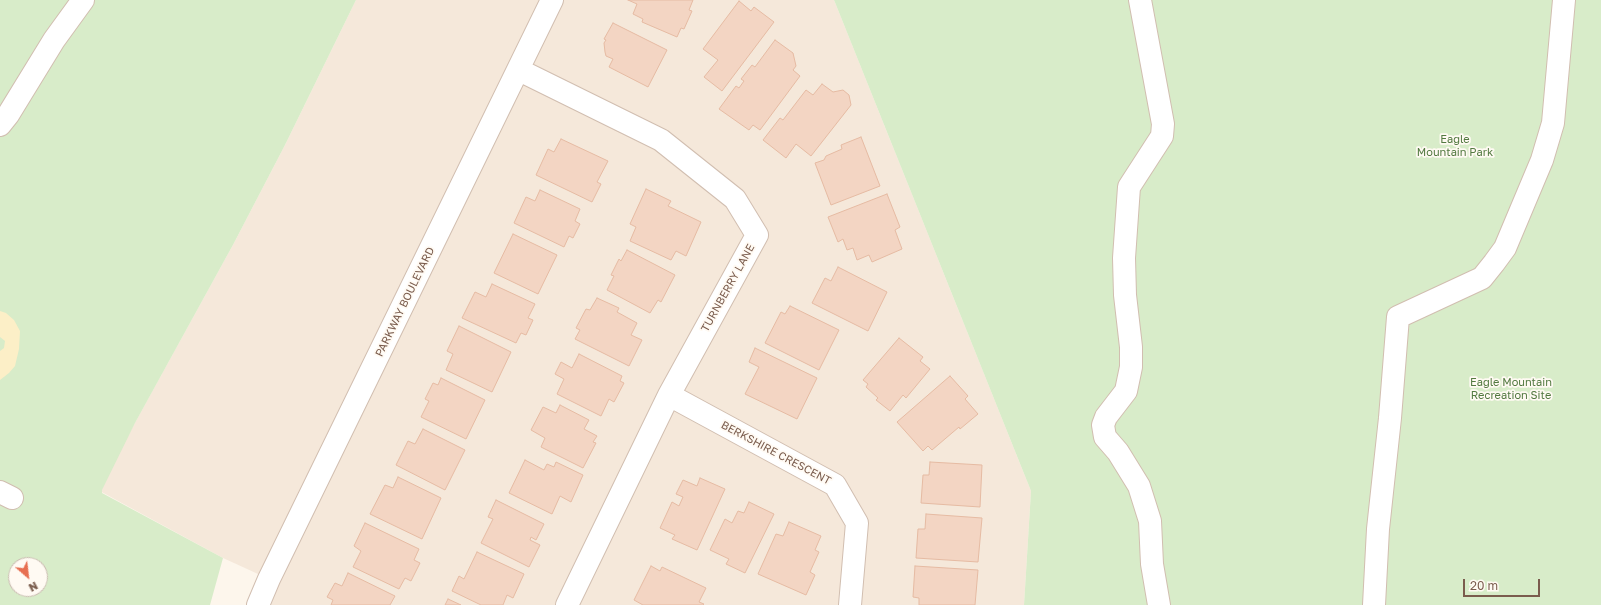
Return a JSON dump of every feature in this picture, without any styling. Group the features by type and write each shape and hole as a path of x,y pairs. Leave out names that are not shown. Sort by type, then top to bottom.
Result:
{"street":[{"path":"0,125 8,115 54,40 83,0"},
{"name":"PARKWAY BOULEVARD","path":"258,605 269,579 552,0"},
{"path":"1140,0 1163,124 1162,136 1130,187 1124,258 1125,295 1131,347 1131,368 1126,391 1106,416 1103,425 1105,437 1118,452 1139,486 1150,521 1152,564 1159,605"},
{"path":"1374,605 1378,529 1390,418 1398,317 1482,278 1505,248 1542,160 1554,123 1564,0"},
{"name":"TURNBERRY LANE","path":"518,70 661,140 735,199 757,234 669,395 567,605"},
{"name":"BERKSHIRE CRESCENT","path":"669,395 835,485 856,523 850,605"}],"shaded area":[{"path":"356,0 834,0 1031,491 1024,605 258,605 269,579 223,558 98,490 234,243 285,145"}],"green space":[{"path":"0,0 356,0 285,145 234,243 135,423 102,490 102,493 223,558 210,605 0,605"},
{"path":"834,0 1601,0 1601,605 1024,605 1031,491"}],"sand":[{"path":"0,311 6,313 14,320 20,331 19,349 15,366 0,380 0,351 4,348 5,341 0,337"}],"building":[{"path":"628,0 693,0 689,10 692,11 684,29 681,28 677,37 642,22 643,19 633,14 637,4"},
{"path":"739,1 751,11 754,7 774,22 722,91 704,77 718,60 703,49"},
{"path":"613,23 667,50 648,87 609,67 613,59 606,56 604,43 606,40 604,39"},
{"path":"775,40 793,53 796,66 793,70 800,76 760,130 753,125 749,130 719,109 736,86 739,88 744,81 741,79 752,65 755,67"},
{"path":"822,84 833,92 843,90 849,95 851,105 811,156 796,144 786,158 763,140 780,118 783,120 806,90 813,95"},
{"path":"861,137 880,186 831,205 815,163 824,160 826,156 842,149 841,145"},
{"path":"561,139 608,161 597,182 601,184 592,202 536,175 548,149 554,152"},
{"path":"646,189 671,201 668,206 701,222 686,256 676,251 671,260 630,241 636,227 630,224"},
{"path":"540,190 580,209 575,221 580,224 573,238 569,236 564,247 514,223 526,197 535,201"},
{"path":"887,194 900,227 895,230 902,249 872,262 869,255 857,260 853,248 847,250 843,239 838,242 828,217"},
{"path":"513,234 557,255 538,294 494,273"},
{"path":"627,250 675,275 661,302 658,300 650,313 607,290 614,276 611,275 619,259 621,261"},
{"path":"838,267 887,292 868,331 812,303 825,278 831,281"},
{"path":"492,284 535,304 528,318 533,320 526,335 521,333 516,343 462,318 475,292 486,297"},
{"path":"597,298 619,308 617,312 637,323 631,335 642,340 629,366 575,339 580,330 576,328 586,309 590,310"},
{"path":"790,306 839,330 819,370 765,343 781,312 785,314"},
{"path":"459,326 511,352 492,392 446,370 453,354 447,351"},
{"path":"899,338 923,357 920,361 930,369 906,398 903,395 890,411 876,400 878,398 866,387 868,384 863,380"},
{"path":"755,348 817,378 797,419 745,394 759,367 749,362"},
{"path":"579,354 622,376 620,381 624,383 614,402 609,399 601,416 557,394 564,379 555,374 561,362 572,368"},
{"path":"950,376 968,396 965,399 978,414 960,429 959,427 932,450 928,446 923,451 897,422"},
{"path":"441,378 485,400 466,439 421,417 429,401 425,399 433,383 438,385"},
{"path":"560,405 589,420 584,429 597,436 593,442 596,443 583,468 541,447 545,438 531,430 543,407 556,413"},
{"path":"423,429 465,450 445,490 396,465 408,441 415,444"},
{"path":"525,460 544,470 547,464 554,467 556,462 583,475 571,502 560,496 552,514 509,493"},
{"path":"930,462 982,465 980,507 921,503 923,475 929,475"},
{"path":"398,477 441,498 422,539 370,514 385,485 393,488"},
{"path":"700,478 725,489 697,550 672,539 675,535 660,528 672,502 679,506 683,497 676,494 683,480 697,486"},
{"path":"496,500 544,524 536,540 531,537 530,540 540,545 529,567 481,543 493,519 488,517"},
{"path":"749,502 774,514 745,573 726,564 729,559 710,550 725,519 732,523 738,511 744,513"},
{"path":"926,514 982,518 978,562 916,558 918,529 925,529"},
{"path":"789,522 821,536 815,550 819,552 810,572 815,575 806,595 758,574 776,534 783,536"},
{"path":"365,523 419,549 414,560 420,563 411,581 405,578 399,589 353,567 361,551 354,546"},
{"path":"477,552 524,574 513,598 507,595 503,605 481,605 452,591 459,576 464,579"},
{"path":"651,566 660,571 662,567 706,588 699,602 704,604 643,605 634,600"},
{"path":"915,566 978,570 975,605 919,605 919,598 913,597"},
{"path":"348,573 395,596 390,605 331,605 333,600 327,597 335,583 342,586"},
{"path":"448,599 461,605 445,605"}],"park label":[{"name":"Eagle Mountain Park","path":"1455,146"},
{"name":"Eagle Mountain Recreation Site","path":"1511,389"}]}
